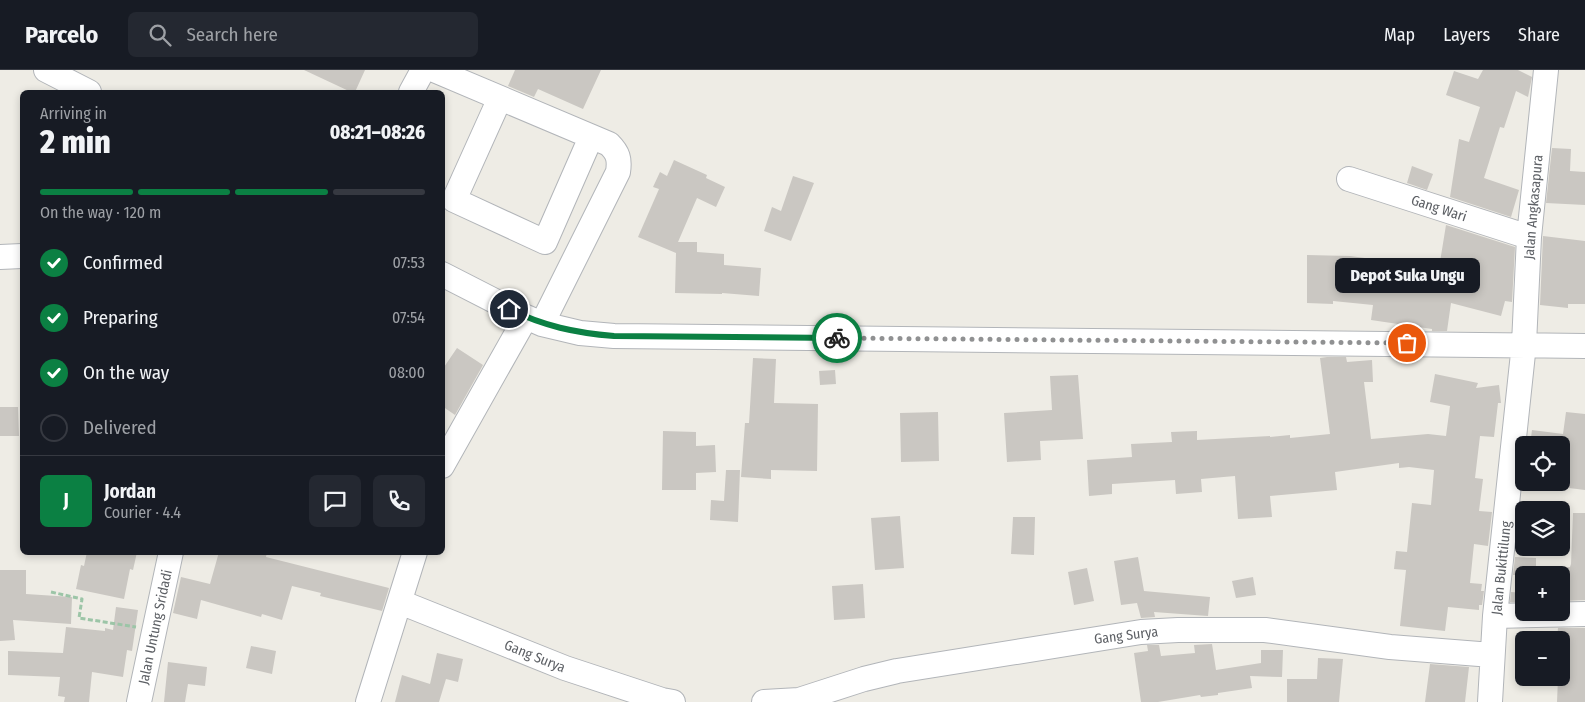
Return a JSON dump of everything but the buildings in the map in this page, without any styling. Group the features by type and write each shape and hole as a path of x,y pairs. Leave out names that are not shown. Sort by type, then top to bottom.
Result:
{"street":[{"path":"46,70 85,90"},
{"path":"413,90 423,70"},
{"path":"434,70 608,144 616,151 620,161 618,172 534,321 445,461"},
{"name":"Jalan Angkasapura","path":"1524,344 1529,237 1546,70"},
{"path":"500,98 454,200 545,242 591,137"},
{"name":"Gang Wari","path":"1348,179 1529,237"},
{"path":"0,257 20,256"},
{"path":"445,276 534,321 580,333 614,336 1585,346"},
{"name":"Jalan Bukittilung","path":"1490,702 1495,616 1524,344"},
{"name":"Jalan Untung Sridadi","path":"139,702 170,555"},
{"path":"368,702 414,555"},
{"name":"Gang Surya","path":"400,602 565,668 673,702"},
{"path":"1495,616 1585,614"},
{"name":"Gang Surya","path":"764,702 799,700 864,679 897,671 1132,634 1178,630 1264,630 1390,647 1492,656"}],"path":[{"path":"51,592 82,598 79,618 154,630"}],"way so far":[{"path":"837,338 1096,342 1407,343"}],"place":[{"name":"Depot Suka Ungu","path":"1407,343"}],"route":[{"path":"509,309 542,324 580,333 614,336 837,338"}]}
